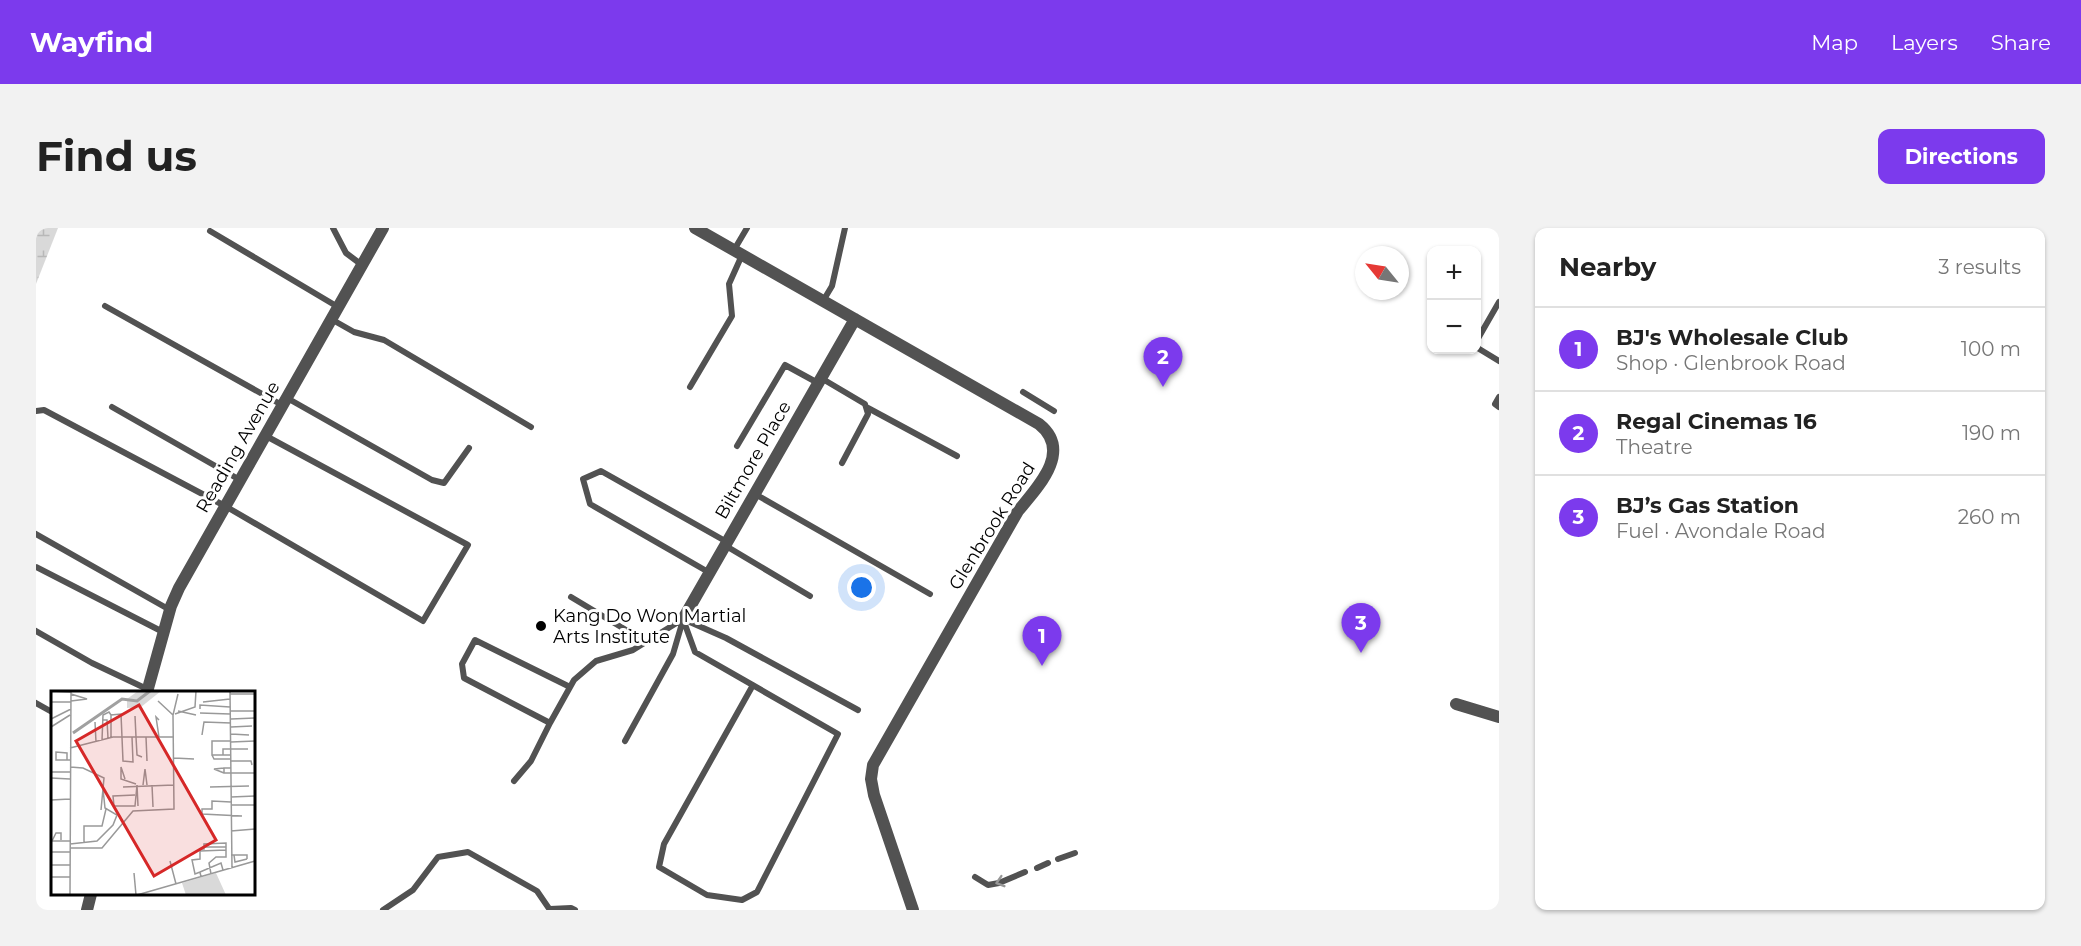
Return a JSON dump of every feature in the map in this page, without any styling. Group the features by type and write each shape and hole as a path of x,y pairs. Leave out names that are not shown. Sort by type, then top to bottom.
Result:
{"street":[{"name":"Reading Avenue","path":"148,691 163,633 179,588 383,228"},
{"name":"Glenbrook Road","path":"694,228 1039,424 1047,433 1053,446 1052,463 1042,483 1018,511 873,765 871,779 874,795 913,910"},
{"name":"Biltmore Place","path":"683,619 855,319"},
{"path":"1456,704 1499,717"},
{"path":"87,910 91,895"}],"lane":[{"path":"333,228 346,253 362,265"},
{"path":"690,387 732,316 729,284 747,228"},
{"path":"823,301 832,286 845,228"},
{"path":"210,231 338,307"},
{"path":"1481,333 1499,302"},
{"path":"105,306 432,480 444,483 469,448"},
{"path":"331,320 354,332 384,340 531,427"},
{"path":"1481,351 1499,361"},
{"path":"737,446 785,365 866,404 868,408 957,456"},
{"path":"1023,392 1054,411"},
{"path":"1499,397 1495,404 1499,407"},
{"path":"112,407 240,480"},
{"path":"842,464 868,414 868,408"},
{"path":"36,411 44,410 225,506 423,621 468,545 265,436"},
{"path":"710,573 590,504 583,479 601,471 810,596"},
{"path":"755,494 930,594"},
{"path":"36,534 170,610"},
{"path":"36,567 163,633"},
{"path":"571,597 646,642"},
{"path":"514,781 531,761 574,680 596,661 633,650 683,619"},
{"path":"683,619 695,652 753,685 838,734 757,892 742,900 707,895 659,867 664,844 753,685"},
{"path":"683,619 726,638 858,710"},
{"path":"625,741 673,654 683,619"},
{"path":"36,632 148,691"},
{"path":"550,723 464,678 462,664 475,640 570,687"},
{"path":"36,703 51,711"},
{"path":"383,910 413,890 438,857 468,852 537,891 550,910 571,908 575,910"},
{"path":"1058,860 1075,852"},
{"path":"1037,868 1048,863"},
{"path":"975,877 988,885 1025,872"}],"green space":[{"path":"36,228 58,228 36,284"}],"place":[{"name":"Regal Cinemas 16","path":"1163,387"},
{"name":"Kang Do Won Martial Arts Institute","path":"541,626"},
{"name":"BJ’s Gas Station","path":"1361,653"},
{"name":"BJ's Wholesale Club","path":"1042,666"}]}
